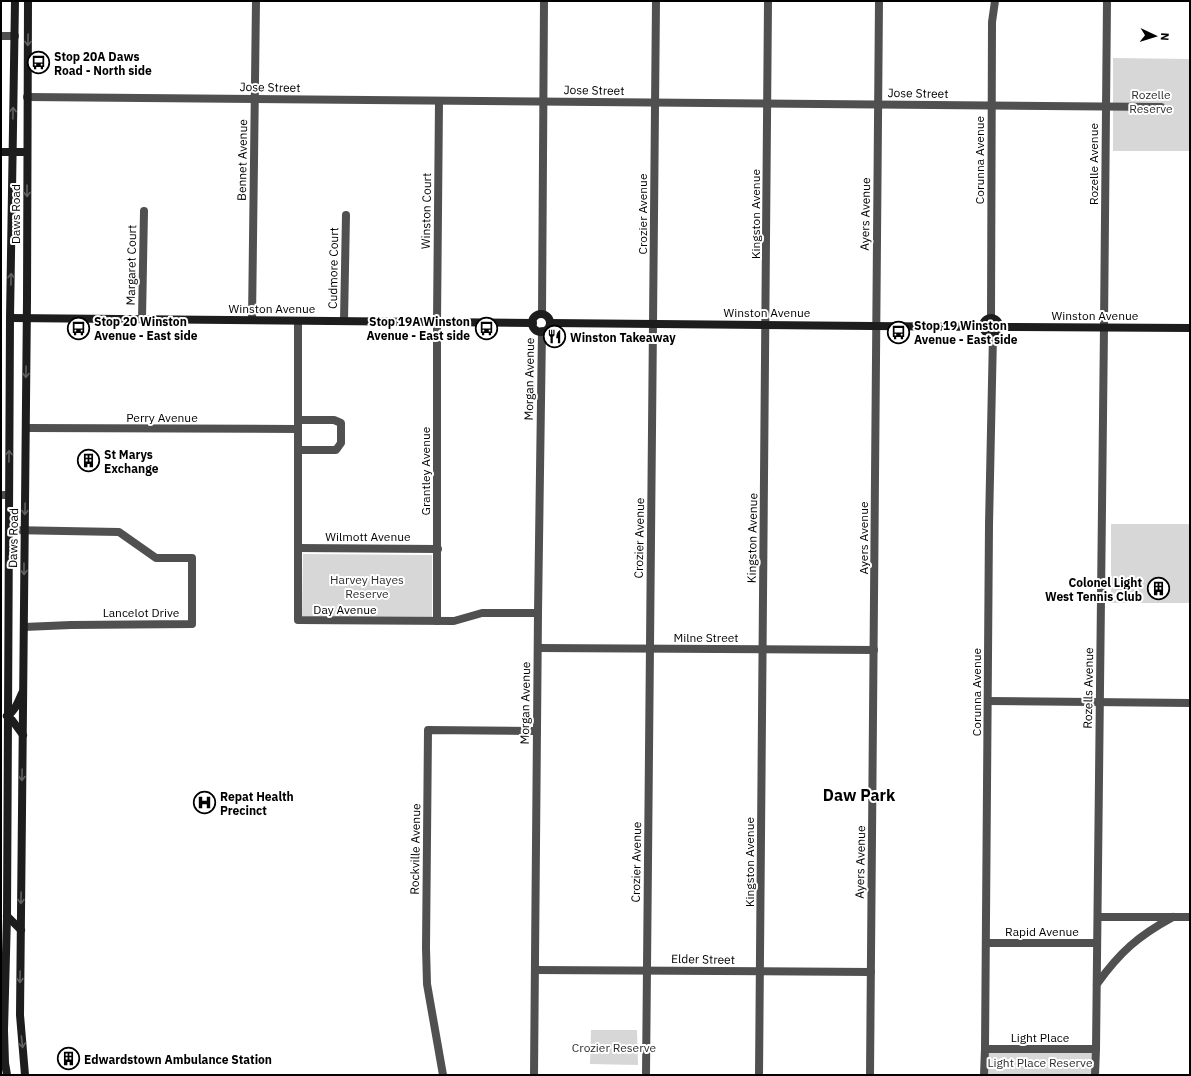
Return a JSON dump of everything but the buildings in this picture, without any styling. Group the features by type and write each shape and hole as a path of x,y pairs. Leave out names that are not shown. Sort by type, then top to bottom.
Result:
{"main road":[{"name":"Daws Road","path":"7,1075 5,1059 7,860 4,716 4,612 8,530 5,495 10,318 15,1"},
{"name":"Daws Road","path":"26,1075 20,1024 27,318 28,1"},
{"path":"1,152 27,152"},
{"path":"542,314 548,317 550,322 548,329 542,331 536,330 533,323 536,316 542,314"},
{"name":"Winston Avenue","path":"10,318 533,323"},
{"path":"992,318 997,320 1000,327 997,332 993,334 987,334 983,327 986,320 992,318"},
{"name":"Winston Avenue","path":"550,322 983,327"},
{"name":"Winston Avenue","path":"1000,327 1190,328"},
{"path":"4,716 12,713 23,690"},
{"path":"4,716 12,720 23,736"},
{"path":"7,860 22,851"},
{"path":"7,860 22,867"},
{"path":"5,992 11,963 11,938 21,934 7,916"}],"street":[{"name":"Bennet Avenue","path":"252,320 256,1"},
{"path":"542,314 544,1"},
{"name":"Crozier Avenue","path":"646,1075 656,1"},
{"name":"Kingston Avenue","path":"759,1075 768,1"},
{"name":"Ayers Avenue","path":"870,1075 879,1"},
{"name":"Corunna Avenue","path":"992,318 991,106 992,22 995,1"},
{"name":"Rozelle Avenue","path":"1104,327 1106,1"},
{"path":"1,36 15,36"},
{"name":"Jose Street","path":"27,97 1161,107"},
{"name":"Winston Court","path":"437,322 439,101"},
{"name":"Margaret Court","path":"142,319 144,211"},
{"name":"Cudmore Court","path":"344,321 346,215"},
{"name":"Day Avenue","path":"298,320 298,620 437,621 454,620 482,613 538,613"},
{"name":"Grantley Avenue","path":"437,322 437,621"},
{"name":"Rozells Avenue","path":"1096,1049 1104,327"},
{"name":"Morgan Avenue","path":"534,1075 542,331"},
{"name":"Corunna Avenue","path":"985,1049 989,525 993,334"},
{"path":"298,420 334,420 341,423 341,443 336,450 298,450"},
{"name":"Perry Avenue","path":"26,428 298,430"},
{"name":"Lancelot Drive","path":"8,530 119,532 156,558 192,558 192,624 24,627"},
{"name":"Wilmott Avenue","path":"298,548 438,549"},
{"name":"Milne Street","path":"538,648 874,650"},
{"path":"988,701 1190,703"},
{"name":"Rockville Avenue","path":"443,1075 427,984 428,730 537,731"},
{"path":"1098,917 1190,917"},
{"path":"1097,985 1113,963 1133,943 1145,933 1173,917"},
{"name":"Rapid Avenue","path":"986,943 1097,943"},
{"name":"Elder Street","path":"535,970 871,972"},
{"path":"984,1075 985,1049"},
{"name":"Light Place","path":"985,1049 1096,1049"},
{"path":"1096,1049 1096,1075"}],"green space":[{"name":"Rozelle Reserve","path":"1113,58 1190,59 1190,151 1113,151"},
{"path":"1111,524 1190,524 1190,603 1111,603"},
{"name":"Harvey Hayes Reserve","path":"303,554 432,555 432,617 302,616"},
{"name":"Crozier Reserve","path":"591,1030 637,1030 638,1065 590,1064"},
{"name":"Light Place Reserve","path":"985,1049 1096,1049 1095,1075 984,1075"}],"place":[{"name":"Stop 20A Daws Road - North side","path":"39,63"},
{"name":"Stop 20 Winston Avenue - East side","path":"79,328"},
{"name":"Stop 19A Winston Avenue - East side","path":"486,328"},
{"name":"Stop 19 Winston Avenue - East side","path":"899,332"},
{"name":"Winston Takeaway","path":"554,337"},
{"name":"St Marys Exchange","path":"89,461"},
{"name":"Colonel Light West Tennis Club","path":"1158,589"},
{"name":"Repat Health Precinct","path":"205,803"},
{"name":"Edwardstown Ambulance Station","path":"68,1059"}],"district":[{"name":"Daw Park","path":"859,795"}]}
